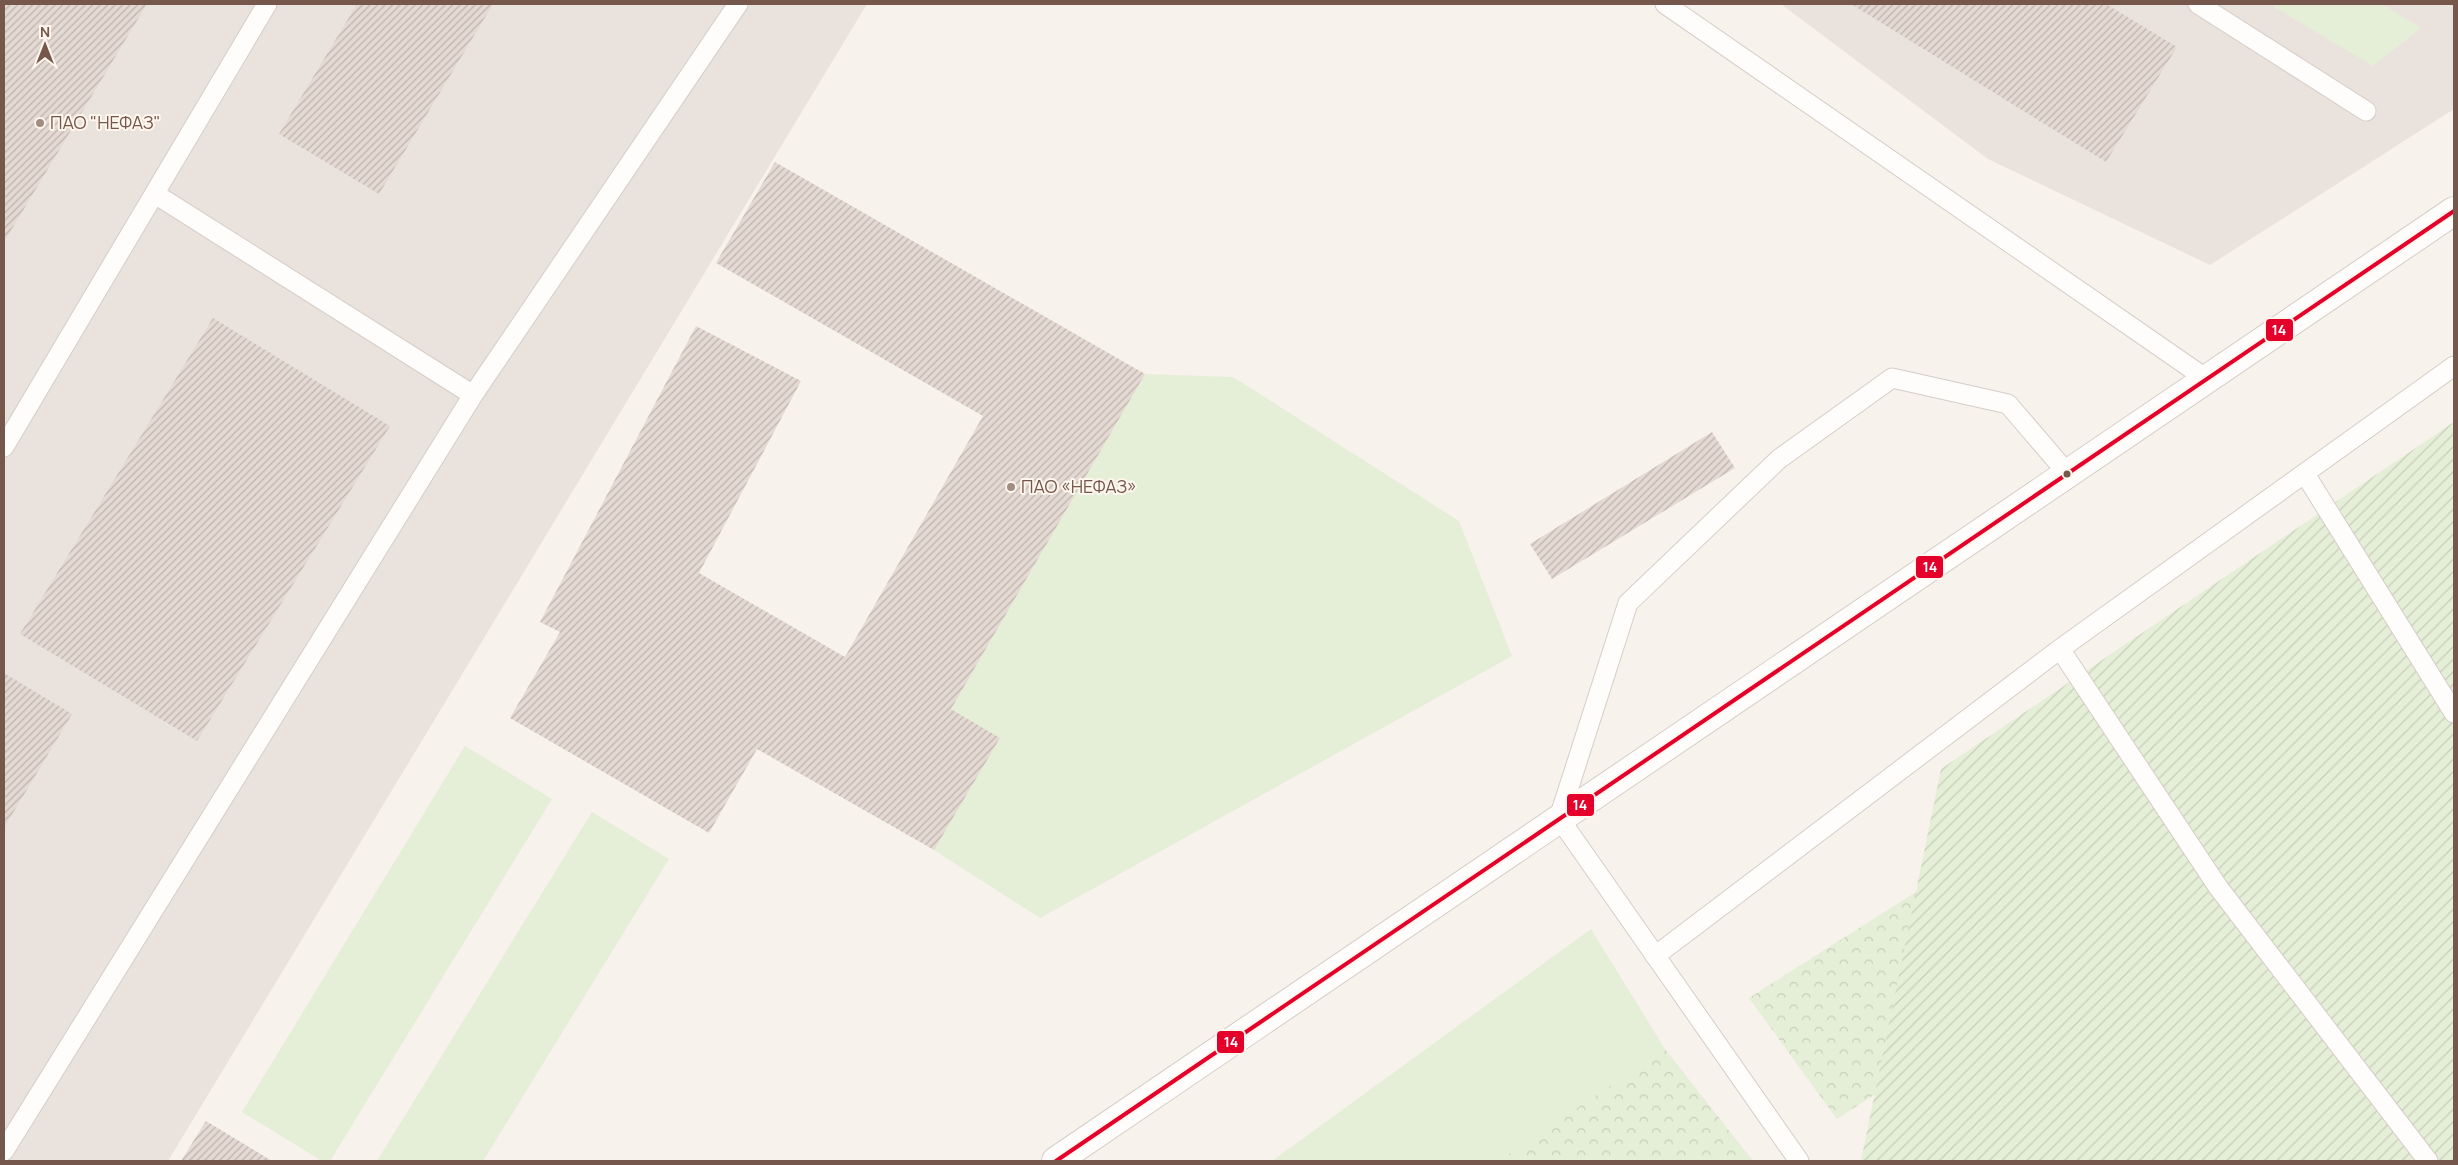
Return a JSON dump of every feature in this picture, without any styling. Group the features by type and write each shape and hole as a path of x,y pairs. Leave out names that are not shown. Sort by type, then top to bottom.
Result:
{"main road":[{"path":"1056,1161 1559,818 2208,380 2454,211"}],"lane":[{"path":"4,447 267,4"},
{"path":"4,1151 473,395 738,4"},
{"path":"1665,4 2208,380"},
{"path":"2198,4 2366,111"},
{"path":"155,194 473,395"},
{"path":"1655,956 2060,649 2454,366"},
{"path":"1799,1161 1559,818 1628,603 1779,459 1892,378 2008,404 2068,474"},
{"path":"2305,474 2454,713"},
{"path":"2060,649 2218,887 2428,1161"}],"shaded area":[{"path":"4,4 867,4 168,1161 4,1161"},
{"path":"1781,4 2454,4 2454,109 2210,265 1988,159"}],"green space":[{"path":"2275,4 2382,4 2421,28 2373,66 2274,7"},
{"path":"1145,374 1233,377 1459,521 1512,656 1040,918 934,850 1000,738 951,709"},
{"path":"2454,422 2454,1161 1861,1161 1941,769"},
{"path":"465,746 552,799 330,1161 322,1161 242,1112"},
{"path":"592,812 669,859 483,1161 377,1161"},
{"path":"1990,845 2078,962 1837,1119 1749,998"},
{"path":"1591,929 1665,1049 1498,1161 1272,1161"},
{"path":"1665,1049 1753,1161 1498,1161"}],"building":[{"name":"ПАО \"НЕФАЗ\"","path":"4,4 147,4 4,242"},
{"path":"357,4 493,4 379,194 279,134"},
{"path":"1851,4 2106,4 2177,47 2106,162"},
{"name":"ПАО «НЕФАЗ»","path":"775,162 1145,374 951,709 1000,738 934,850 757,749 709,833 510,718 560,632 540,622 696,326 801,381 699,573 845,657 983,416 716,263"},
{"path":"213,318 390,426 197,741 20,634"},
{"path":"1712,432 1735,468 1552,579 1530,544"},
{"path":"4,673 72,714 4,828"},
{"path":"206,1121 272,1161 181,1161"}],"transit line":[{"name":"14","path":"1056,1161 2454,211"}],"place":[{"name":"ПАО \"НЕФАЗ\"","path":"40,123"},
{"name":"ПАО «НЕФАЗ»","path":"1011,487"}]}
